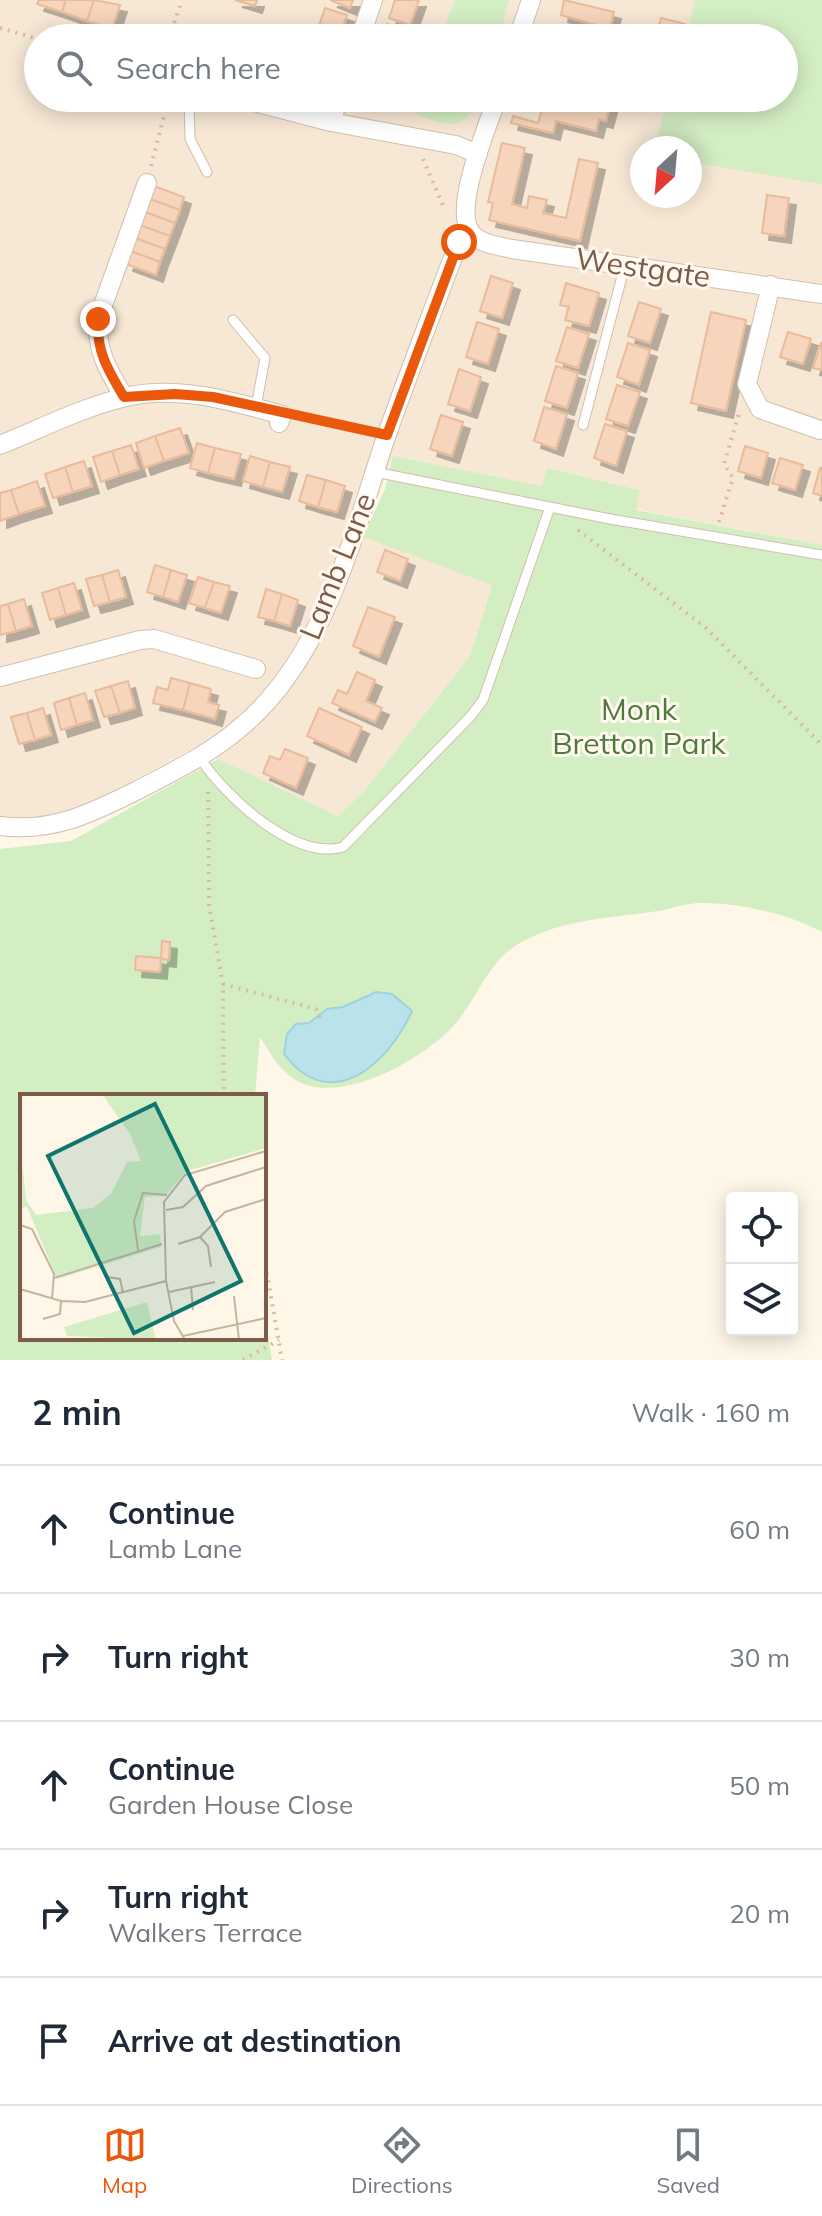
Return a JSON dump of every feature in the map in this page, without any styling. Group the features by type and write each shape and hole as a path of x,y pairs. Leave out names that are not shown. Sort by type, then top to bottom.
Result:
{"street":[{"path":"365,24 373,0"},
{"path":"523,24 531,0"},
{"path":"293,112 414,139 456,145 478,154"},
{"path":"331,122 334,112"},
{"path":"464,236 464,211 492,112"},
{"path":"124,397 102,360 97,340 98,319 147,183"},
{"name":"Westgate","path":"464,236 512,249 822,294"},
{"name":"Lamb Lane","path":"0,826 27,830 65,823 204,763 275,692 319,620 464,236"},
{"path":"771,285 747,384 760,409 820,430"},
{"path":"0,445 124,397 175,394 213,397 256,407 280,419"},
{"path":"0,677 154,639 256,669"}],"lane":[{"path":"189,112 190,139 207,172"},
{"path":"583,425 625,265"},
{"path":"233,320 265,358 256,407"},
{"path":"375,472 550,507 822,555"},
{"path":"204,763 236,802 288,836 316,849 343,847 483,700 550,507"}],"path":[{"path":"174,24 182,0"},
{"path":"0,28 24,35"},
{"path":"147,183 165,112"},
{"path":"414,139 464,236"},
{"path":"715,537 733,478 724,464 747,384"},
{"path":"280,419 310,416 387,435"},
{"path":"550,507 706,628 822,745"},
{"path":"204,763 209,905 223,984 224,1094"},
{"path":"223,984 316,1009 322,1023"},
{"path":"266,1268 282,1360"},
{"path":"243,1360 279,1340"}],"shaded area":[{"path":"0,0 822,0 822,545 635,509 640,490 547,468 542,487 393,456 364,537 492,584 470,656 365,790 338,816 194,748 73,813 42,820 0,819"}],"green space":[{"path":"455,0 509,0 503,24 446,24"},
{"path":"695,0 822,0 822,184 702,164 702,136 657,136 664,112 798,112 798,24 689,24"},
{"path":"412,112 471,112 466,118 451,124"},
{"name":"Monk Bretton Park","path":"393,456 542,486 547,468 640,490 636,510 822,545 822,932 766,911 706,903 571,924 535,935 518,944 499,961 463,1014 441,1038 380,1076 356,1084 334,1088 312,1086 294,1079 279,1065 260,1037 255,1094 20,1094 20,1340 266,1340 266,1324 272,1360 0,1360 0,849 71,841 218,759 338,816 365,790 470,656 492,585 363,537 385,489"}],"water":[{"path":"376,992 392,994 412,1011 388,1049 357,1076 339,1082 320,1081 302,1072 284,1054 287,1034 296,1024 309,1023 327,1009 343,1007"}],"building":[{"path":"39,0 66,0 62,12 37,4"},
{"path":"66,0 94,0 87,21 62,12"},
{"path":"94,0 120,5 114,24 87,21"},
{"path":"235,0 257,0 255,6"},
{"path":"330,0 353,0 350,8"},
{"path":"395,0 419,0 410,24 389,18"},
{"path":"564,0 614,12 611,24 592,24 561,15"},
{"path":"325,8 347,15 344,24 320,24"},
{"path":"661,18 685,24 660,24"},
{"path":"541,112 608,112 606,121 599,119 596,131 556,121 553,133 511,123 513,116 538,123"},
{"path":"502,143 525,148 512,204 527,208 529,196 547,200 543,213 566,218 579,159 598,163 580,241 489,220 493,203 488,202"},
{"path":"154,186 184,197 180,210 150,199"},
{"path":"767,195 789,198 784,236 762,233"},
{"path":"150,199 180,210 175,223 145,212"},
{"path":"145,212 175,223 170,236 140,225"},
{"path":"140,225 170,236 165,249 135,238"},
{"path":"135,238 165,249 160,262 131,251"},
{"path":"131,251 160,262 156,275 126,264"},
{"path":"491,276 513,283 502,318 480,311"},
{"path":"566,283 599,293 589,326 565,320 569,307 560,305"},
{"path":"639,302 661,309 650,343 628,336"},
{"path":"711,312 746,320 726,411 691,403"},
{"path":"477,322 499,329 488,364 466,357"},
{"path":"567,327 589,334 578,368 556,361"},
{"path":"788,332 811,339 803,364 780,357"},
{"path":"628,343 650,350 639,385 617,377"},
{"path":"822,343 822,370 813,368"},
{"path":"556,366 578,373 567,408 545,401"},
{"path":"459,369 481,377 470,411 448,404"},
{"path":"617,385 640,392 628,426 606,419"},
{"path":"544,407 567,414 556,449 534,441"},
{"path":"441,415 463,422 452,456 430,449"},
{"path":"605,424 627,431 616,466 594,458"},
{"path":"180,428 189,453 164,461 155,436"},
{"path":"155,436 164,461 144,468 136,443"},
{"path":"197,443 215,448 208,473 190,468"},
{"path":"131,445 139,469 120,475 112,451"},
{"path":"745,446 768,453 761,478 738,471"},
{"path":"215,448 241,454 234,479 208,473"},
{"path":"112,451 120,475 101,482 93,457"},
{"path":"250,456 270,462 263,487 243,481"},
{"path":"780,458 803,465 795,490 772,483"},
{"path":"84,461 92,486 73,492 65,467"},
{"path":"270,462 290,467 282,492 263,487"},
{"path":"65,467 73,492 53,498 45,474"},
{"path":"822,468 822,496 813,493"},
{"path":"307,475 326,480 318,507 299,501"},
{"path":"326,480 345,486 337,512 318,507"},
{"path":"37,481 45,506 19,514 11,490"},
{"path":"11,490 19,514 0,521 0,493"},
{"path":"385,550 408,559 400,581 377,572"},
{"path":"155,565 171,570 163,597 147,592"},
{"path":"118,570 126,597 110,602 102,575"},
{"path":"171,570 187,575 178,602 163,597"},
{"path":"102,575 110,602 94,606 86,579"},
{"path":"198,577 214,582 205,608 189,603"},
{"path":"214,582 230,586 221,613 205,608"},
{"path":"74,583 82,610 66,615 58,588"},
{"path":"58,588 66,615 50,620 42,593"},
{"path":"266,589 282,594 274,621 258,617"},
{"path":"282,594 298,600 290,626 274,621"},
{"path":"24,599 32,626 16,631 8,604"},
{"path":"8,604 16,631 0,635 0,606"},
{"path":"368,607 395,617 379,657 353,646"},
{"path":"357,672 375,680 366,701 382,708 375,722 332,703 338,690 347,694"},
{"path":"171,678 190,683 183,710 153,703 157,687 168,690"},
{"path":"128,681 135,708 120,713 111,686"},
{"path":"190,683 211,689 208,702 219,705 215,719 183,710"},
{"path":"111,686 120,713 104,717 95,691"},
{"path":"85,693 93,720 77,725 69,698"},
{"path":"69,698 77,725 61,730 54,703"},
{"path":"43,708 51,735 35,740 27,713"},
{"path":"319,708 362,727 349,755 307,736"},
{"path":"27,713 35,740 19,744 11,717"},
{"path":"285,749 308,758 296,788 263,773 270,756 280,760"},
{"path":"162,941 170,942 169,960 161,959"},
{"path":"136,956 161,958 160,972 135,970"}],"route":[{"path":"98,319 97,340 102,360 124,397 175,394 213,397 282,415 310,416 387,435 459,242"}]}
